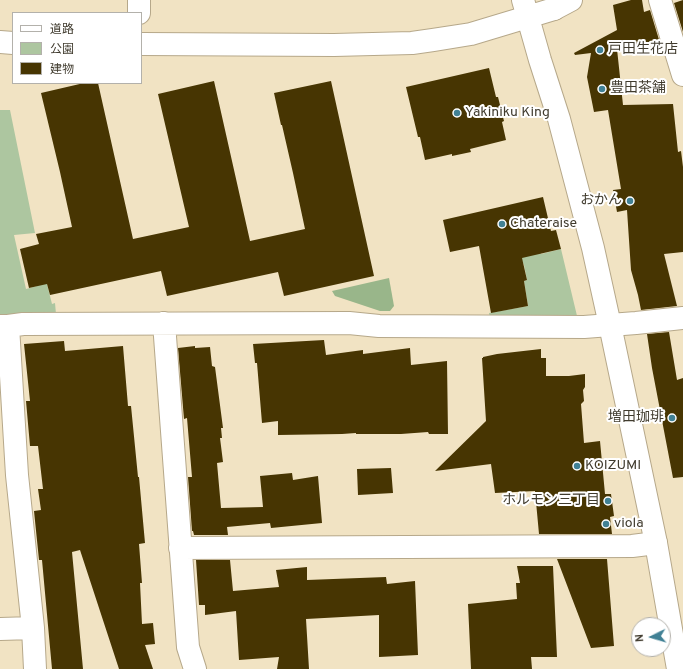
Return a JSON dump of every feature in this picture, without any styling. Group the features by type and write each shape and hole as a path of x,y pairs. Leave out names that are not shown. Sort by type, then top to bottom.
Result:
{"street":[{"path":"139,0 139,12"},
{"path":"660,0 683,75"},
{"path":"142,42 334,45 412,43 471,34 526,8 562,5"},
{"path":"526,8 540,60 561,126 593,248 656,543 679,664"},
{"path":"0,42 12,42"},
{"path":"35,669 33,628 8,475 4,326 23,324 349,323 379,326 576,327 683,318"},
{"path":"164,323 188,647 195,669"},
{"path":"180,548 632,546 656,543"},
{"path":"0,629 33,628"}],"green space":[{"path":"0,110 10,110 35,233 14,235 26,289 37,286 46,280 52,304 55,303 56,314 0,314"},
{"path":"561,249 578,320 490,320 489,313 528,306 524,281 527,280 524,265 519,254 540,250 541,254"},
{"path":"389,278 394,306 390,311 380,311 335,296 332,291"}],"building":[{"path":"631,0 642,0 644,12 650,10 660,43 617,49 623,105 673,104 678,152 681,151 683,167 683,252 664,254 677,306 641,310 631,270 627,210 617,212 613,190 621,189 608,110 594,112 587,77 591,53 575,55 574,53 617,30 613,5"},
{"path":"683,0 683,32 674,3"},
{"name":"Yakiniku King","path":"489,68 504,121 502,122 506,140 470,149 471,152 452,156 452,154 425,160 406,87"},
{"path":"214,81 250,241 305,229 274,93 331,81 374,276 284,296 278,272 167,296 161,271 50,295 47,284 29,288 20,249 39,244 36,234 72,227 41,93 80,84 98,84 133,239 189,227 158,94"},
{"path":"543,197 551,231 556,230 561,249 522,258 527,280 524,281 528,306 491,313 479,246 450,252 443,220"},
{"path":"669,332 677,380 683,378 683,477 673,478 647,334"},
{"path":"324,340 326,355 363,350 363,354 410,348 411,365 447,361 448,434 429,434 428,432 401,434 356,433 278,435 278,421 262,423 257,363 255,363 253,344"},
{"path":"64,341 65,351 123,346 128,406 131,406 145,543 139,544 142,583 140,583 142,624 153,623 155,644 145,645 153,669 119,669 80,550 72,552 83,669 52,669 42,560 39,560 34,511 41,510 38,489 43,489 38,446 30,446 26,401 30,401 24,344"},
{"path":"195,346 195,348 210,347 212,366 215,367 223,428 221,428 222,438 220,438 223,462 217,463 221,508 263,507 260,476 292,473 293,480 318,476 322,523 271,528 270,523 227,527 228,535 194,535 192,531 188,477 192,477 187,418 184,419 178,348"},
{"path":"541,349 541,358 546,358 546,376 585,374 585,387 583,390 584,401 581,404 584,443 600,441 605,494 611,494 614,516 610,517 612,534 539,534 535,491 495,493 491,464 435,471 486,421 482,358 497,354"},
{"path":"391,468 393,493 358,495 357,469"},
{"path":"557,559 607,559 614,646 591,648"},
{"path":"196,560 230,560 233,591 279,587 276,570 307,567 307,580 386,577 387,584 415,581 418,655 379,657 379,615 306,619 309,669 277,669 279,657 239,660 236,611 205,615 205,605 199,605"},
{"path":"517,566 553,566 557,657 531,657 532,669 471,669 468,604 517,599 516,583 520,583"}],"place":[{"name":"戸田生花店","path":"600,50"},
{"name":"豊田茶舗","path":"602,89"},
{"name":"Yakiniku King","path":"457,113"},
{"name":"おかん","path":"630,201"},
{"name":"Chateraise","path":"502,224"},
{"name":"増田珈琲","path":"672,418"},
{"name":"KOIZUMI","path":"577,466"},
{"name":"ホルモン三丁目","path":"608,501"},
{"name":"viola","path":"606,524"}]}
